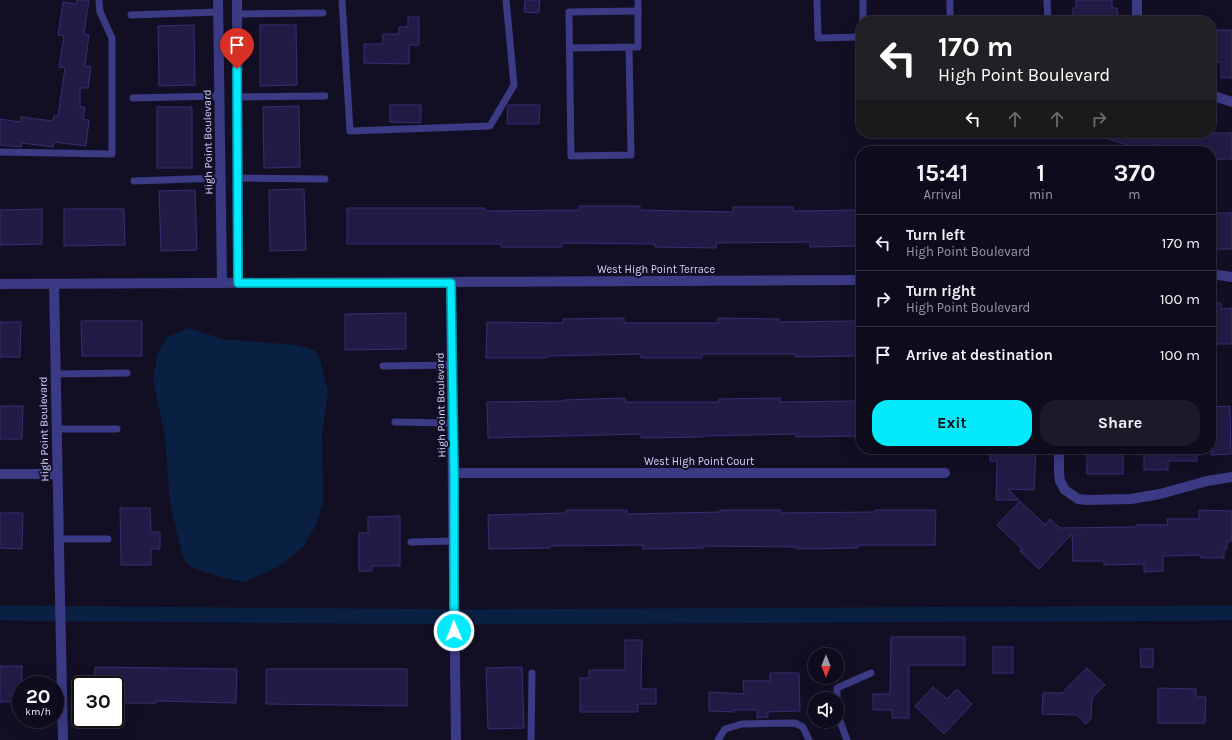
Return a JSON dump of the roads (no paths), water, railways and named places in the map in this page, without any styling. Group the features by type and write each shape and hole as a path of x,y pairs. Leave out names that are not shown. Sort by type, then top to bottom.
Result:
{"street":[{"name":"High Point Boulevard","path":"218,0 222,283"},
{"path":"237,0 238,283"},
{"path":"1137,0 1138,16"},
{"path":"1216,97 1232,102"},
{"path":"1216,275 1232,277"},
{"name":"West High Point Terrace","path":"451,283 856,280"},
{"name":"High Point Boulevard","path":"451,283 456,740"},
{"path":"0,284 451,283"},
{"name":"High Point Boulevard","path":"54,284 63,740"},
{"path":"1059,454 1060,481 1065,490 1078,499 1131,499 1160,494 1207,481 1232,477"},
{"name":"West High Point Court","path":"454,473 945,473"},
{"path":"0,474 57,474"}],"lane":[{"path":"0,152 112,154 112,38 100,12 99,0"},
{"path":"342,0 350,131 490,126 514,85 506,0"},
{"path":"570,48 638,47 638,0"},
{"path":"817,0 818,38 856,37"},
{"path":"863,0 863,16"},
{"path":"950,0 950,16"},
{"path":"1047,0 1048,16"},
{"path":"132,15 218,12"},
{"path":"629,47 631,155 571,156 569,12 638,12"},
{"path":"237,14 322,13"},
{"path":"133,98 219,96"},
{"path":"237,97 325,96"},
{"path":"134,181 220,178"},
{"path":"238,178 325,179"},
{"path":"383,366 452,365"},
{"path":"56,374 127,373"},
{"path":"395,422 453,423"},
{"path":"56,429 117,429"},
{"path":"59,539 108,539"},
{"path":"411,542 454,541"},
{"path":"531,740 532,673"},
{"path":"837,692 837,688 871,673"},
{"path":"718,740 725,729 742,724 795,723 803,727 809,740"},
{"path":"843,728 847,740"}],"water":[{"path":"189,328 222,339 296,345 314,350 320,359 328,393 322,433 323,502 316,525 303,547 278,567 243,582 224,578 190,567 183,558 170,502 165,437 153,380 157,355 167,337"}],"waterway":[{"path":"0,613 471,617 1232,613"}]}
